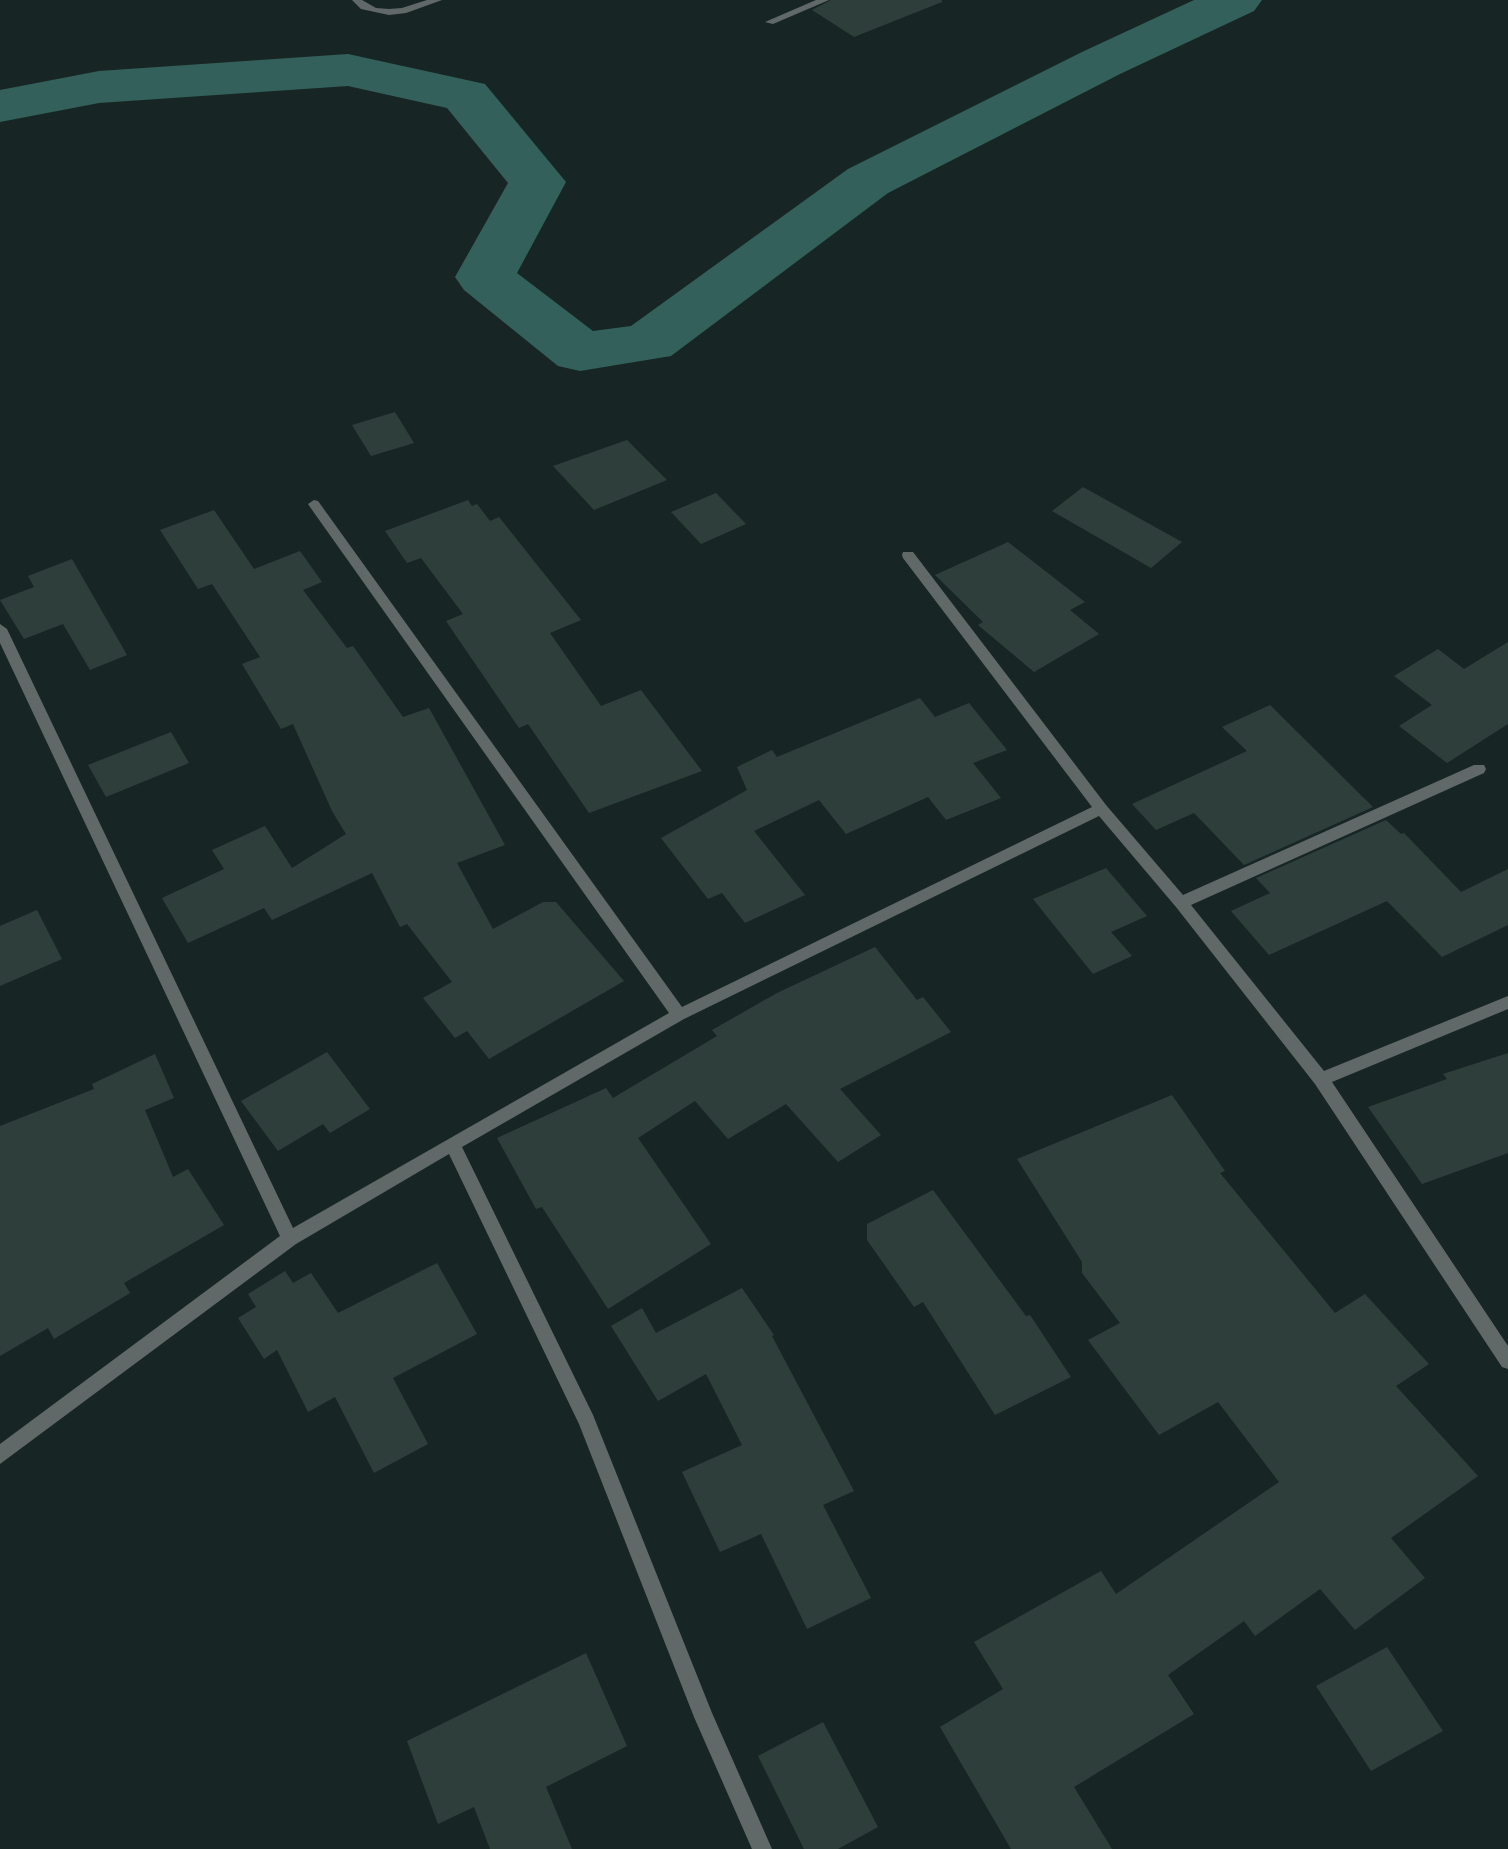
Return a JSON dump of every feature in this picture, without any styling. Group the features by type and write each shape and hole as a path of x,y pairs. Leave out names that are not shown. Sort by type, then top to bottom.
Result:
{"street":[{"path":"357,0 364,7 389,12 403,11 437,0"},
{"path":"770,22 824,0"},
{"path":"314,504 679,1014"},
{"path":"908,555 1101,808 1181,903 1321,1079 1508,1360"},
{"path":"0,629 290,1239"},
{"path":"1181,903 1479,769"},
{"path":"0,1455 290,1239 679,1014 1101,808"},
{"path":"1321,1079 1508,1002"},
{"path":"452,1144 588,1421 705,1717 762,1849"}],"building":[{"path":"831,0 942,0 942,2 854,37 812,10"},
{"path":"395,412 414,443 371,456 352,425"},
{"path":"627,440 667,480 594,510 553,466"},
{"path":"1083,487 1182,542 1151,568 1052,511"},
{"path":"716,493 746,524 701,544 671,512"},
{"path":"468,500 472,506 477,504 490,521 499,517 581,620 550,633 601,706 641,690 702,771 589,813 528,724 519,728 446,621 463,614 421,558 407,563 385,531"},
{"path":"214,510 254,569 300,551 322,582 303,590 347,648 353,646 403,717 429,708 505,845 457,863 493,929 543,902 556,902 624,981 489,1059 467,1031 455,1038 423,998 452,982 407,924 400,927 372,873 272,920 264,908 188,943 162,898 224,869 212,850 265,826 292,868 346,834 332,811 293,724 281,729 242,664 260,657 212,584 198,589 160,530"},
{"path":"1008,542 1085,602 1070,610 1099,634 1034,672 978,625 983,622 935,575"},
{"path":"72,559 127,655 90,670 63,624 24,639 0,600 34,587 28,576"},
{"path":"1508,642 1508,724 1447,763 1399,726 1432,705 1394,676 1438,649 1464,669"},
{"path":"920,698 935,717 969,703 1007,750 973,763 1001,798 946,820 928,797 846,834 819,800 754,831 805,895 745,923 722,893 708,899 661,838 747,790 737,767 772,750 777,757"},
{"path":"1270,705 1373,807 1244,865 1194,813 1156,830 1132,804 1247,751 1222,727"},
{"path":"171,732 189,763 106,797 88,765"},
{"path":"1386,820 1401,834 1404,833 1461,892 1508,869 1508,925 1442,957 1387,901 1269,955 1231,911 1270,893 1256,878"},
{"path":"1106,868 1147,916 1111,932 1132,956 1093,974 1033,899"},
{"path":"37,910 62,959 0,986 0,926"},
{"path":"875,947 917,1000 923,997 951,1032 840,1089 881,1135 838,1162 786,1104 728,1139 695,1101 638,1138 711,1244 608,1309 542,1207 536,1209 497,1138 606,1088 613,1098 717,1036 712,1030 777,993"},
{"path":"327,1052 370,1109 330,1133 323,1124 278,1151 241,1101"},
{"path":"1508,1053 1508,1153 1422,1184 1368,1107 1447,1079 1443,1074"},
{"path":"155,1054 174,1098 145,1110 173,1177 188,1169 224,1225 124,1283 130,1293 54,1339 48,1328 0,1356 0,1126 94,1089 92,1084"},
{"path":"1172,1095 1225,1171 1220,1173 1335,1313 1365,1294 1429,1364 1396,1386 1478,1476 1391,1538 1425,1578 1355,1630 1320,1589 1255,1636 1244,1621 1168,1675 1194,1714 1074,1787 1112,1849 1011,1849 940,1727 1003,1689 974,1642 1101,1571 1116,1594 1279,1482 1218,1402 1159,1435 1088,1340 1120,1323 1082,1273 1082,1262 1017,1159"},
{"path":"933,1190 1026,1316 1030,1315 1071,1377 995,1415 923,1302 914,1307 867,1240 867,1224"},
{"path":"437,1263 477,1334 393,1378 428,1444 374,1473 335,1397 308,1412 277,1350 264,1359 238,1318 256,1307 248,1294 285,1271 293,1283 311,1273 338,1313"},
{"path":"742,1288 774,1335 772,1336 854,1491 823,1505 871,1598 807,1629 761,1534 720,1552 682,1472 742,1445 706,1374 658,1401 611,1326 642,1308 656,1333"},
{"path":"1387,1647 1443,1731 1371,1771 1316,1686"},
{"path":"586,1653 627,1746 546,1787 572,1849 490,1849 474,1807 438,1824 407,1741"},
{"path":"823,1722 878,1827 838,1849 804,1849 758,1756"}],"waterway":[{"path":"0,106 99,87 348,70 466,96 537,182 485,277 580,352 649,343 868,181 1101,63 1236,0"}]}
